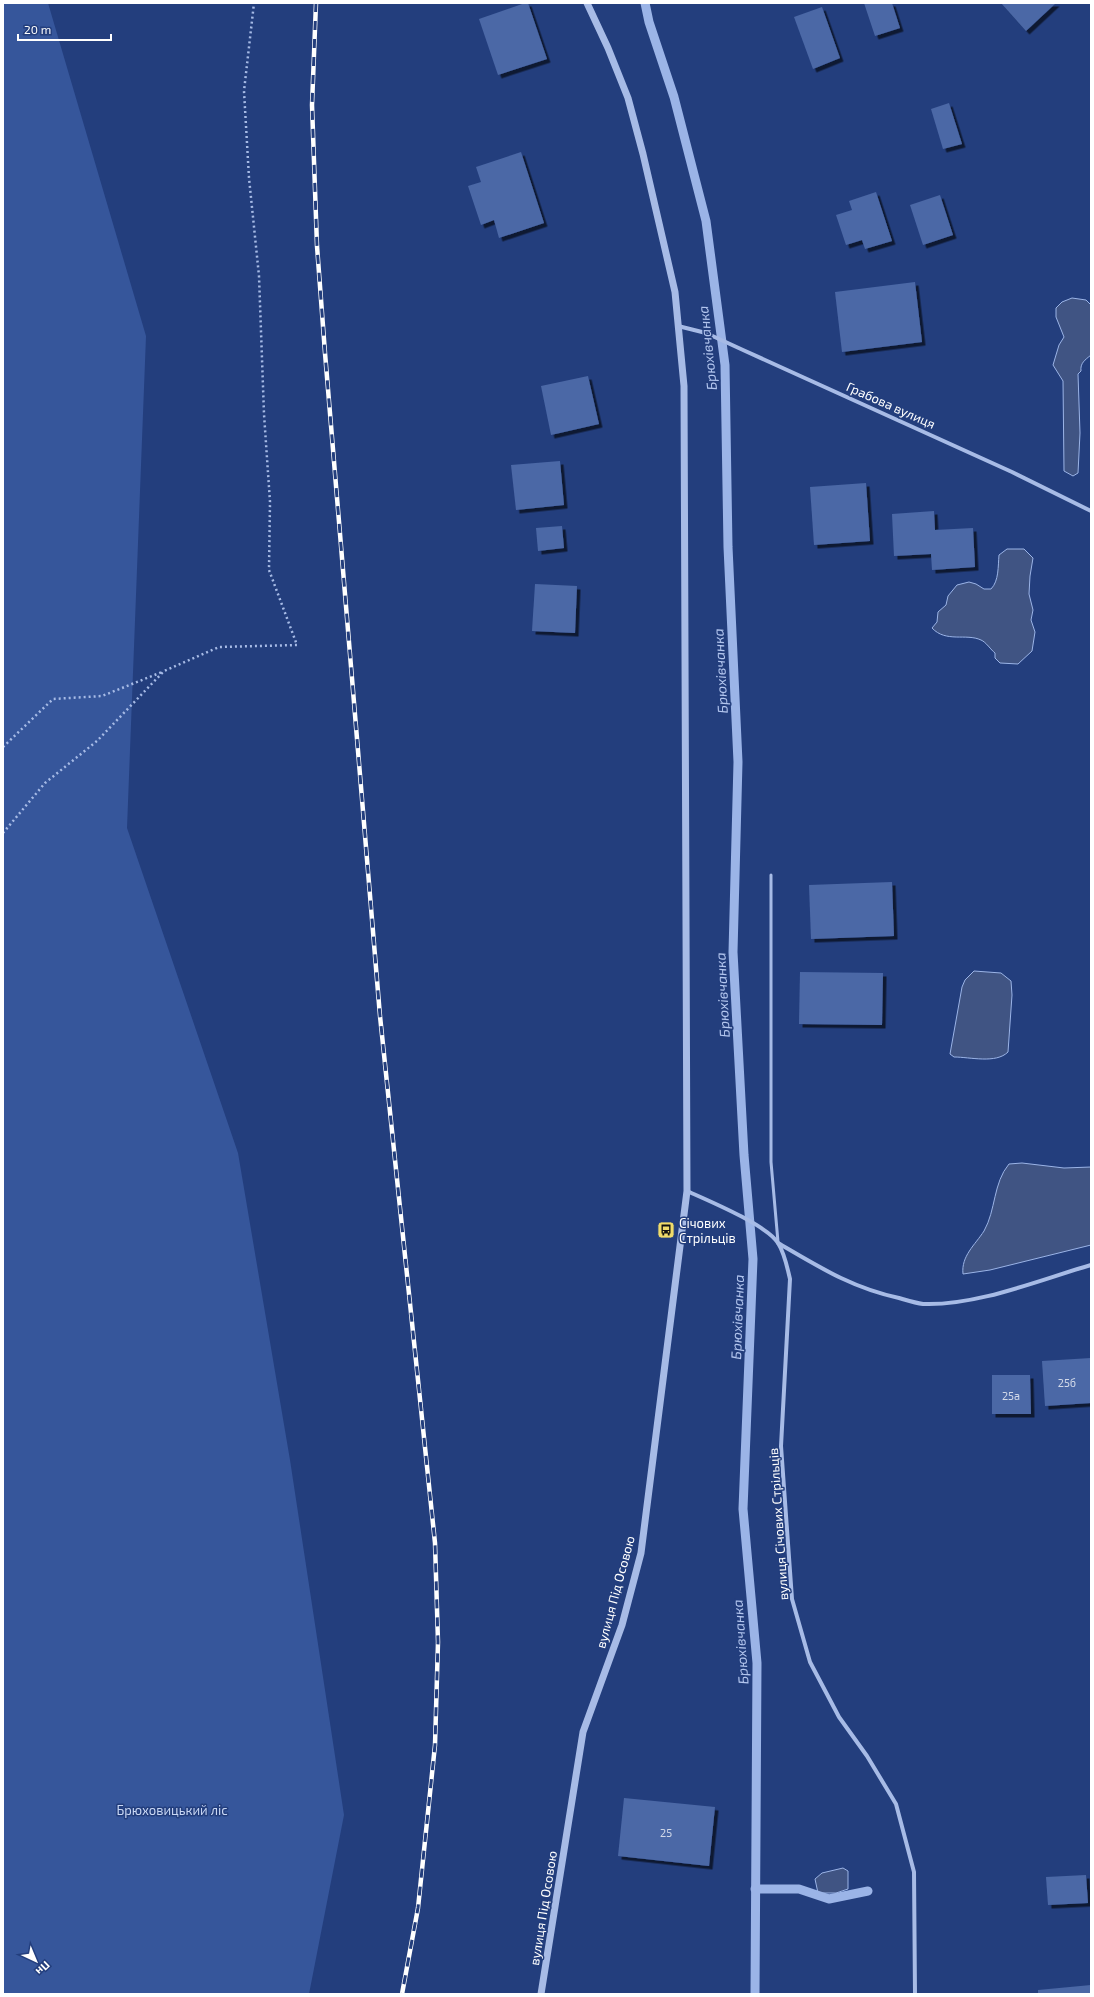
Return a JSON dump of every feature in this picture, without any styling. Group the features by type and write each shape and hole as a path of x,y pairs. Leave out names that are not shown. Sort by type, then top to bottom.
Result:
{"street":[{"name":"вулиця Під Осовою","path":"541,1994 584,1732 622,1624 641,1553 687,1191 684,386 675,292 643,154 628,98 608,48 587,3"},
{"name":"Грабова вулиця","path":"678,326 706,333 1012,472 1091,512"},
{"name":"вулиця Січових Стрільців","path":"687,1191 729,1210 771,1235 778,1242 833,1276 875,1293 922,1304 953,1302 995,1294 1091,1265"},
{"name":"вулиця Січових Стрільців","path":"778,1242 790,1279 781,1446 792,1599 810,1662 839,1717 867,1756 896,1804 914,1872 915,1994"}],"lane":[{"path":"770,875 771,1162 778,1242"}],"path":[{"path":"3,747 53,699 102,696 219,647 297,645 269,570 270,502 264,414 260,276 249,178 244,91 254,3"},
{"path":"3,834 45,783 97,741 164,671"}],"green space":[{"name":"Брюховицький ліс","path":"3,3 48,3 146,336 127,828 238,1153 290,1460 344,1815 309,1994 3,1994"}],"shaded area":[{"path":"1072,298 1086,300 1091,305 1091,355 1083,362 1081,371 1078,374 1080,433 1078,473 1073,476 1064,471 1063,381 1053,365 1059,345 1064,337 1056,317 1056,308 1062,302"},
{"path":"1007,549 1024,549 1033,558 1029,594 1033,610 1031,620 1035,632 1032,651 1018,664 1000,663 995,658 995,653 985,642 981,640 969,637 950,637 938,633 932,628 937,622 938,612 946,605 948,596 957,585 969,582 984,589 991,589 994,586 997,578 999,555"},
{"path":"974,971 1001,973 1011,981 1012,995 1008,1052 997,1058 982,1059 954,1057 950,1054 962,987 965,980"},
{"path":"1022,1163 1064,1168 1091,1167 1091,1245 990,1270 963,1274 966,1256 988,1223 997,1188 1004,1171 1009,1164"},
{"path":"843,1868 848,1871 848,1889 836,1893 818,1893 815,1879 822,1873"}],"building":[{"path":"528,3 547,59 498,75 479,19"},
{"path":"864,3 892,3 900,28 875,36"},
{"path":"1001,3 1056,3 1026,31"},
{"path":"822,7 840,58 813,69 794,17"},
{"path":"949,103 962,144 943,149 931,109"},
{"path":"521,152 544,223 499,238 494,220 481,225 468,186 481,182 476,167"},
{"path":"876,192 892,241 865,249 862,240 846,245 836,215 852,210 849,201"},
{"path":"940,195 953,235 923,245 910,205"},
{"path":"915,282 922,342 842,352 835,292"},
{"path":"588,376 599,424 551,435 541,386"},
{"path":"560,461 564,505 516,510 511,465"},
{"path":"866,483 870,541 814,545 810,487"},
{"path":"934,511 935,530 973,528 975,567 932,570 931,554 894,556 892,514"},
{"path":"562,526 564,548 538,551 536,528"},
{"path":"535,584 577,586 575,633 532,631"},
{"path":"892,882 894,936 811,939 809,885"},
{"path":"800,972 883,973 882,1025 799,1024"},
{"path":"1091,1358 1091,1403 1045,1406 1042,1361"},
{"path":"992,1375 1030,1375 1031,1414 992,1414"},
{"path":"624,1798 715,1807 709,1866 618,1856"},
{"path":"1086,1875 1088,1903 1048,1905 1046,1877"},
{"path":"1091,1985 1091,1994 1038,1994 1038,1990"}],"waterway":[{"name":"Брюхівчанка","path":"645,3 649,22 674,97 706,221 725,365 728,547 738,762 733,952 744,1155 753,1259 743,1509 757,1663 755,1994"},
{"path":"755,1889 799,1889 829,1899 868,1891"}],"railway":[{"path":"316,3 312,105 317,246 325,353 380,1016 435,1543 438,1642 435,1745 418,1908 402,1994"}],"place":[{"name":"Січових Стрільців","path":"666,1230"}]}
